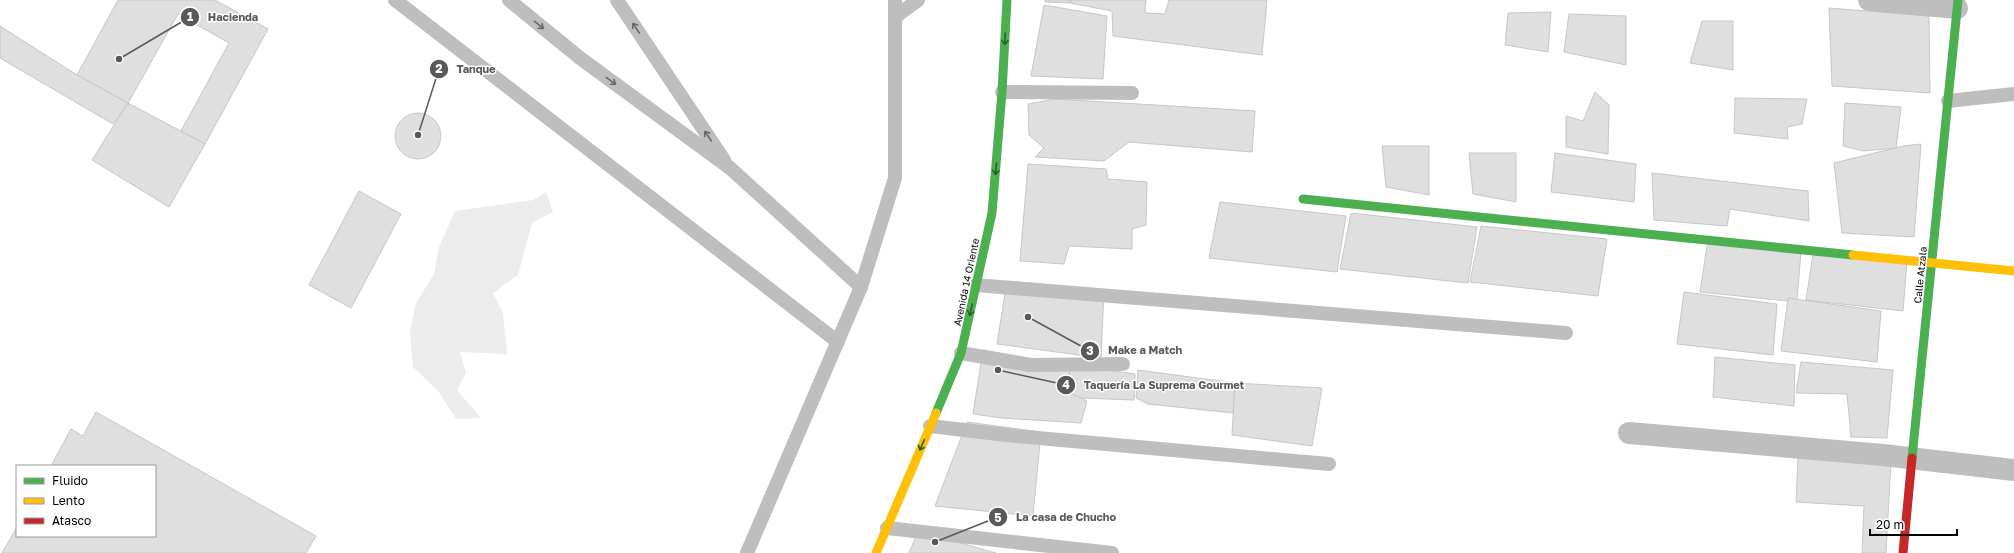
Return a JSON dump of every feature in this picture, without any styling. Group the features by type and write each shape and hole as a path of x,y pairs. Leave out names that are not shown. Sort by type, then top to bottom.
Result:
{"street":[{"name":"Avenida 14 Oriente","path":"876,553 961,354 992,213 1002,92 1007,0"},
{"path":"1869,0 1958,4"},
{"name":"Calle Atzala","path":"1903,553 1958,4"},
{"path":"1303,199 2014,271"},
{"path":"1629,433 1912,458 2014,470"}],"lane":[{"path":"395,0 838,342"},
{"path":"508,0 580,58 730,168 861,287"},
{"path":"617,0 730,168"},
{"path":"747,553 861,287 895,178 895,0"},
{"path":"895,17 918,0"},
{"path":"1002,92 1132,93"},
{"path":"1948,101 2014,94"},
{"path":"976,285 1566,333"},
{"path":"961,354 1029,365 1123,364"},
{"path":"930,426 1015,436 1329,464"},
{"path":"887,528 1112,553"}],"shaded area":[{"path":"546,192 553,212 532,223 518,275 493,293 503,313 507,354 460,352 466,373 457,390 481,418 456,419 438,391 413,367 410,331 416,303 434,274 439,247 455,211 533,200"}],"building":[{"path":"118,0 215,0 268,29 205,144 181,131 229,43 178,14 128,103 77,75"},
{"path":"1045,0 1070,0 1070,3 1045,2"},
{"path":"1071,0 1146,0 1145,13 1165,14 1169,0 1267,0 1262,55 1113,36 1112,11 1070,3"},
{"path":"1044,5 1107,16 1103,79 1031,76"},
{"path":"1829,8 1929,16 1930,93 1832,86"},
{"path":"1551,12 1548,52 1505,45 1508,13"},
{"path":"1569,14 1626,16 1626,65 1564,52"},
{"path":"1702,21 1733,21 1733,70 1690,63"},
{"path":"0,26 77,75 128,103 113,124 0,58"},
{"path":"1595,92 1609,105 1608,154 1566,147 1566,116 1583,121"},
{"path":"1735,98 1807,99 1802,124 1787,127 1788,139 1734,133"},
{"path":"1055,99 1255,111 1252,152 1129,142 1104,161 1035,157 1044,148 1029,135 1028,104"},
{"path":"128,103 205,144 169,207 92,160"},
{"path":"1845,103 1901,107 1896,148 1863,151 1843,146"},
{"path":"413,113 423,113 431,117 437,123 441,131 441,141 437,149 431,155 423,159 413,159 405,155 399,149 395,141 395,131 399,123 405,117"},
{"path":"1921,144 1914,237 1842,233 1834,163 1903,146"},
{"path":"1382,146 1429,146 1429,195 1386,187"},
{"path":"1469,153 1516,153 1516,202 1473,194"},
{"path":"1555,153 1636,164 1634,202 1551,192"},
{"path":"1028,164 1106,169 1108,179 1147,182 1146,225 1132,229 1132,249 1069,246 1064,264 1020,261"},
{"path":"1652,173 1808,191 1809,221 1730,209 1727,226 1654,220"},
{"path":"359,191 401,214 351,308 309,285"},
{"path":"1220,202 1346,216 1337,272 1209,258"},
{"path":"1351,213 1477,227 1468,283 1340,269"},
{"path":"1481,226 1607,239 1598,296 1470,282"},
{"path":"1708,239 1801,251 1797,302 1700,292"},
{"path":"1814,248 1907,261 1903,311 1806,300"},
{"path":"1007,281 1104,290 1101,358 997,344"},
{"path":"1684,292 1777,304 1773,355 1677,344"},
{"path":"1788,298 1881,311 1877,362 1781,351"},
{"path":"983,350 1070,365 1068,392 1087,401 1081,423 1002,418 973,414"},
{"path":"1715,357 1795,365 1794,406 1713,397"},
{"path":"1801,362 1893,370 1887,438 1851,437 1847,394 1796,393"},
{"path":"1070,365 1135,374 1134,400 1081,398 1068,392"},
{"path":"1138,370 1235,383 1233,413 1148,404 1136,398"},
{"path":"1235,383 1322,388 1312,446 1232,435"},
{"path":"96,412 316,536 306,553 2,553 16,529 16,537 156,537 156,465 52,465 71,429 83,436"},
{"path":"967,422 1041,432 1033,516 935,506"},
{"path":"1798,457 1891,462 1886,553 1862,553 1864,506 1796,502"},
{"path":"918,531 996,553 909,553"}],"traffic: fast":[{"path":"936,413 961,353 992,213 1002,92 1007,0"},
{"path":"1912,458 1958,0"},
{"path":"1303,199 1853,255"}],"traffic: slow":[{"path":"1853,255 2014,271"},
{"path":"876,553 936,413"}],"traffic: jam":[{"path":"1903,553 1912,458"}],"place":[{"name":"Hacienda","path":"119,59"},
{"name":"Tanque","path":"418,135"},
{"name":"Make a Match","path":"1028,317"},
{"name":"Taquería La Suprema Gourmet","path":"998,370"},
{"name":"La casa de Chucho","path":"935,542"}]}
